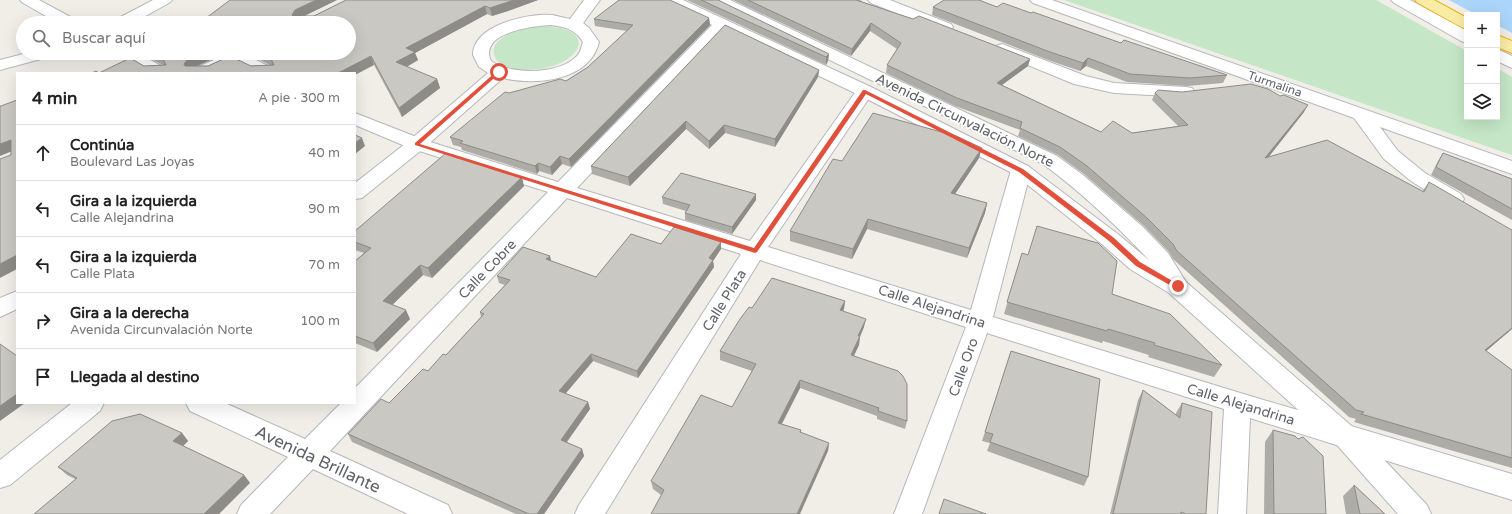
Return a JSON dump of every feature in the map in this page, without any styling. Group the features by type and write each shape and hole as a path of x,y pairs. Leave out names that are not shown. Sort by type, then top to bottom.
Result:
{"highway":[{"path":"1423,0 1464,22"},
{"path":"1500,42 1512,48"}],"street":[{"path":"28,0 57,16"},
{"path":"134,16 164,0"},
{"path":"574,25 592,0"},
{"name":"Avenida Circunvalación Norte","path":"671,0 865,91 1021,170 1111,240 1138,264 1178,286 1346,437 1417,514"},
{"name":"Avenida Circunvalación Norte","path":"718,0 1050,160 1076,179 1135,232 1160,258 1178,286"},
{"path":"876,0 956,31"},
{"name":"Turmalina","path":"1038,0 1512,168"},
{"path":"1399,0 1464,36"},
{"path":"551,20 574,25 585,31 591,42 589,52 581,60 567,69 548,74 516,76 499,72 485,64 480,55 481,49 488,39 503,29 533,21 551,20"},
{"name":"Calle Cobre","path":"251,514 722,24"},
{"path":"985,43 1080,80 1114,88 1179,93 1201,91"},
{"path":"1500,56 1512,62"},
{"path":"0,65 19,60"},
{"path":"138,60 159,72"},
{"path":"201,72 229,60"},
{"path":"248,60 266,72"},
{"path":"356,192 416,144 499,72"},
{"path":"1240,87 1266,81"},
{"name":"Calle Plata","path":"589,514 755,250 865,91"},
{"path":"1360,114 1391,155 1406,168 1437,190 1471,209"},
{"name":"Calle Alejandrina","path":"356,118 416,144 1237,403 1512,487"},
{"name":"Calle Oro","path":"908,514 980,321 1021,170"},
{"path":"0,308 16,300"},
{"path":"1232,514 1237,403"},
{"path":"0,476 90,404"},
{"name":"Avenida Brillante","path":"201,404 438,514"}],"green space":[{"path":"1064,0 1376,0 1464,49 1464,120 1500,120 1500,70 1512,77 1512,155"},
{"path":"536,26 560,28 573,34 579,41 576,50 568,58 555,65 538,69 511,68 501,64 497,60 494,50 496,44 501,39 523,29"}],"water":[{"path":"1449,0 1512,0 1512,33 1500,27 1500,12 1471,12"}],"building":[{"path":"230,0 316,0 295,10 292,15 293,16 209,16"},
{"path":"346,0 514,0 490,8 485,6 406,48 415,52 396,62 437,79 399,108 371,56 340,72 101,72 126,60 134,60 144,66 166,65 164,60 187,60 184,64 185,66 208,66 221,60 238,60 251,66 274,65 272,60 356,60 356,16 314,16"},
{"path":"619,0 670,0 709,18 569,159 560,156 550,167 538,163 535,166 460,143 463,141 450,137 505,92 509,93 560,79 566,81 588,67 633,25 594,19"},
{"path":"701,0 718,0 829,54 826,57"},
{"path":"748,0 856,0 913,19 919,16 1030,59 997,83 1101,132 1113,121 1132,133 1188,125 1155,93 1158,90 1182,92 1251,84 1268,89 1280,96 1284,95 1308,105 1265,158 1327,140 1424,192 1429,182 1512,230 1512,328 1485,350 1512,370 1512,458 1361,414 1364,412 1356,410 1177,251 1173,244 1147,218 1087,166 1060,147 1020,128 1022,122 957,98 887,65 901,43 871,23 852,49"},
{"path":"944,0 979,0 997,7 1003,3 1121,43 1124,40 1227,75 1190,78 1130,74 1088,58 1083,63 1050,52 933,7"},
{"path":"725,25 819,70 775,139 724,125 709,141 686,121 628,177 591,166"},
{"path":"16,100 16,256 0,264 0,159 11,155 11,140 0,144 1,106"},
{"path":"873,113 956,136 982,148 951,193 987,203 969,248 868,219 853,249 790,231 833,159 842,161"},
{"path":"356,135 362,138 356,142"},
{"path":"446,153 522,177 428,268 420,265 383,301 406,310 373,343 356,336 356,260 371,248 356,242 356,230"},
{"path":"1443,153 1512,179 1512,209 1436,167"},
{"path":"681,173 756,194 732,227 685,213 690,205 662,197"},
{"path":"1037,226 1098,243 1117,261 1112,294 1170,314 1222,365 1154,345 1155,343 1108,329 1107,331 1007,302 1022,253 1028,255"},
{"path":"674,227 721,242 709,258 713,260 637,371 591,354 559,391 588,402 561,440 582,449 537,514 529,514 348,434 381,399 389,403 423,369 428,371 443,354 446,355 484,314 480,312 510,280 497,276 523,247 550,256 546,259 596,277 631,234 661,244"},
{"path":"772,278 845,301 840,310 866,319 851,355 898,371 903,376 907,384 907,421 878,411 879,408 800,380 778,423 801,430 800,432 829,443 797,514 651,514 664,490 651,481 701,395 732,407 756,364 720,351 740,319 749,307 752,308"},
{"path":"0,344 16,355 16,395 0,406"},
{"path":"1011,351 1100,379 1088,477 990,442 993,434 985,432"},
{"path":"1143,390 1180,418 1182,403 1212,412 1206,514 1186,514 1181,512 1181,514 1113,514"},
{"path":"140,414 182,433 173,441 244,475 204,514 34,514 77,478 58,467 112,421"},
{"path":"1273,430 1295,436 1298,439 1303,437 1323,456 1326,514 1274,514"},
{"path":"1354,485 1385,514 1360,514"},
{"path":"944,499 986,514 939,514"}],"route":[{"path":"499,72 416,144 755,250 865,91 1021,170 1111,240 1138,264 1178,286"}]}
